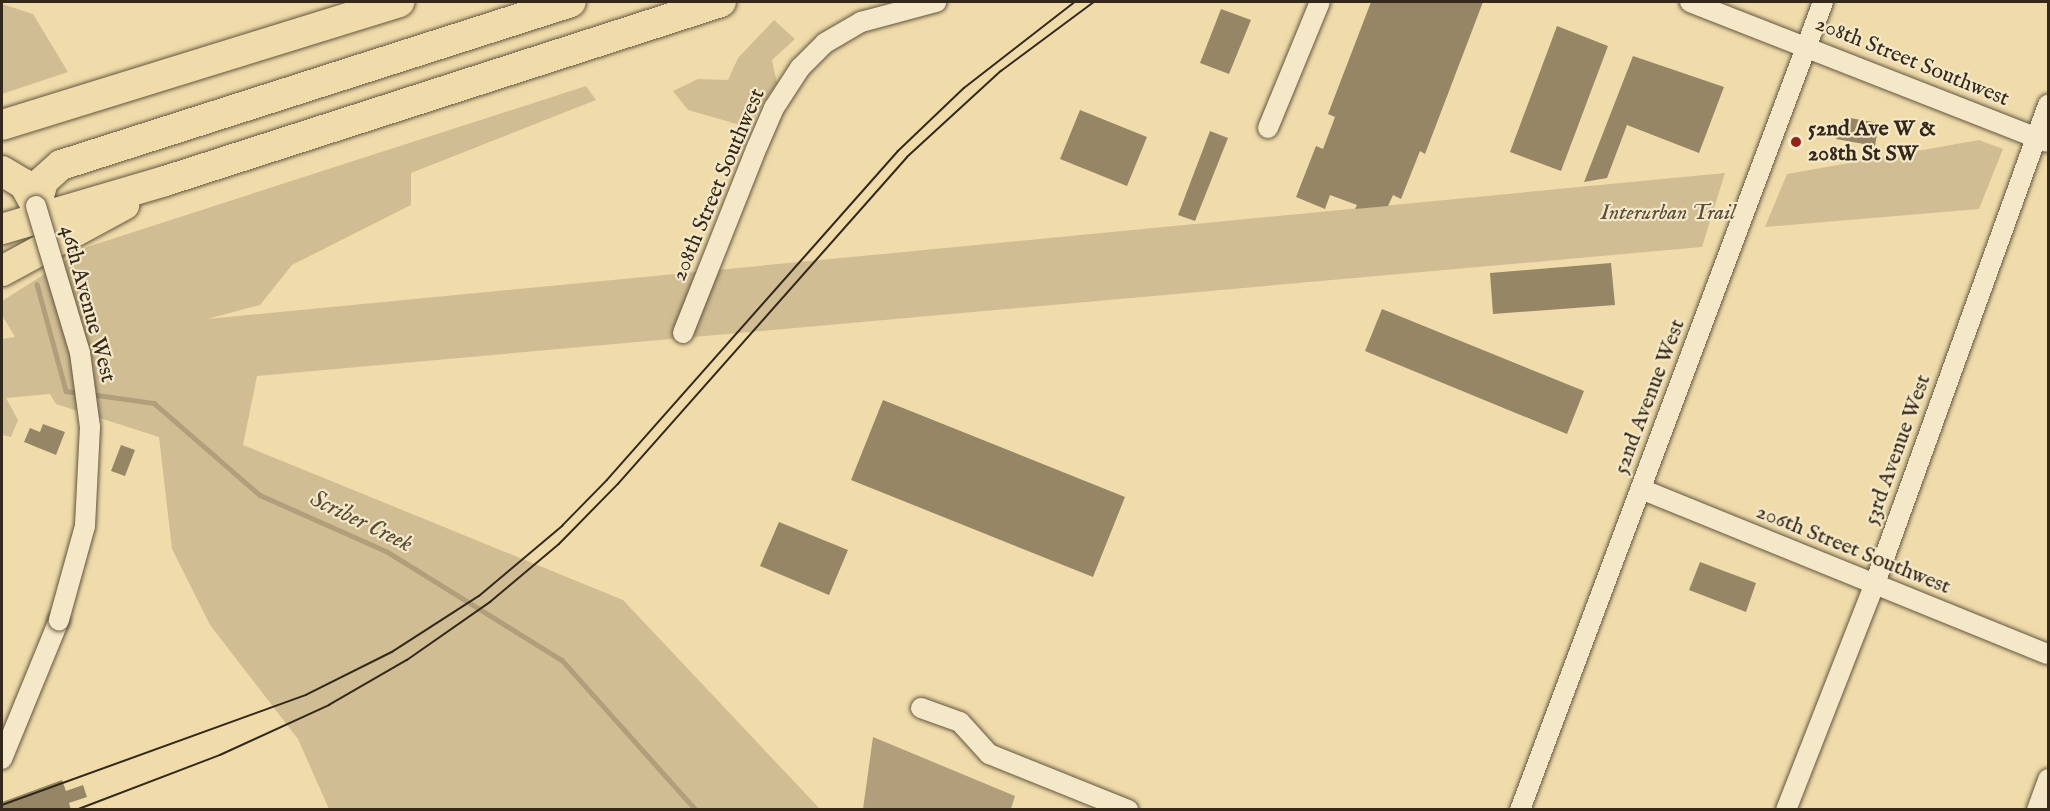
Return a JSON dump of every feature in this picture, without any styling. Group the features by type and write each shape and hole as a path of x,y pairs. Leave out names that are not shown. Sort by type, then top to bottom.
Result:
{"highway":[{"path":"2,125 399,2"},
{"path":"36,206 43,181 54,168 136,132 520,2"},
{"path":"136,132 571,2"},
{"path":"2,229 165,181 720,2"},
{"path":"2,171 24,184 36,206"},
{"path":"2,271 165,181"},
{"path":"2,186 23,195 36,206"}],"street":[{"name":"208th Street Southwest","path":"684,333 774,108 800,68 825,43 861,22 936,2"},
{"path":"1268,128 1320,2"},
{"name":"208th Street Southwest","path":"1690,2 1806,45 2042,140"},
{"name":"52nd Avenue West","path":"1520,810 1823,2"},
{"name":"53rd Avenue West","path":"1786,810 1874,586 2042,140 2049,105"},
{"name":"46th Avenue West","path":"2,759 58,620 84,526 90,427 80,353 36,206"},
{"name":"206th Street Southwest","path":"1641,489 1874,586 2049,654"},
{"path":"921,708 960,722 989,754 1128,810"},
{"path":"2037,810 2049,778"}],"green space":[{"path":"2,4 33,14 68,72 2,94"},
{"path":"774,20 795,39 772,60 777,83 755,116 740,125 688,110 673,91 698,79 728,80 738,58"},
{"path":"586,86 596,100 411,173 411,205 292,265 260,305 207,319 1725,173 1702,247 257,376 243,445 623,600 820,809 329,809 298,739 210,625 172,549 159,437 56,404 50,394 6,398 18,420 11,437 2,435 2,339 15,337 2,315 2,301 87,247"},
{"name":"Interurban Trail","path":"1979,140 2003,149 1979,209 1765,227 1787,174"}],"shaded area":[{"path":"873,737 1015,796 1011,809 863,809"}],"building":[{"path":"1371,2 1483,2 1425,154 1420,151 1401,199 1393,195 1388,206 1355,209 1357,205 1330,195 1325,209 1296,197 1316,146 1323,149 1335,117 1328,114"},
{"path":"1221,9 1251,20 1229,74 1200,63"},
{"path":"1557,26 1608,46 1561,171 1510,152"},
{"path":"1633,56 1724,87 1699,153 1627,125 1607,178 1584,182"},
{"path":"1080,110 1147,137 1127,186 1060,159"},
{"path":"1844,117 1879,123 1875,146 1836,139"},
{"path":"1210,131 1228,138 1195,221 1178,215"},
{"path":"1611,263 1615,305 1493,314 1490,273"},
{"path":"1382,309 1584,391 1567,434 1365,351"},
{"path":"883,400 1125,497 1093,577 851,480"},
{"path":"43,424 65,432 56,455 24,442 30,428 40,432"},
{"path":"121,445 135,450 125,476 111,471"},
{"path":"779,522 848,550 829,595 760,566"},
{"path":"1700,562 1756,583 1746,612 1689,590"},
{"path":"62,780 66,791 83,785 87,797 69,803 71,810 2,810 2,802"}],"waterway":[{"name":"Scriber Creek","path":"37,284 66,391 79,393"},
{"name":"Scriber Creek","path":"90,394 154,403 260,495 386,551 562,660 696,810"}],"tram line":[{"path":"2,805 306,695 392,652 479,596 562,526 607,480 898,151 964,88 1075,2"},
{"path":"76,810 220,755 329,705 407,660 490,602 559,544 618,484 907,157 1001,71 1094,2"}],"place":[{"name":"52nd Ave W & 208th St SW","path":"1796,142"}]}
